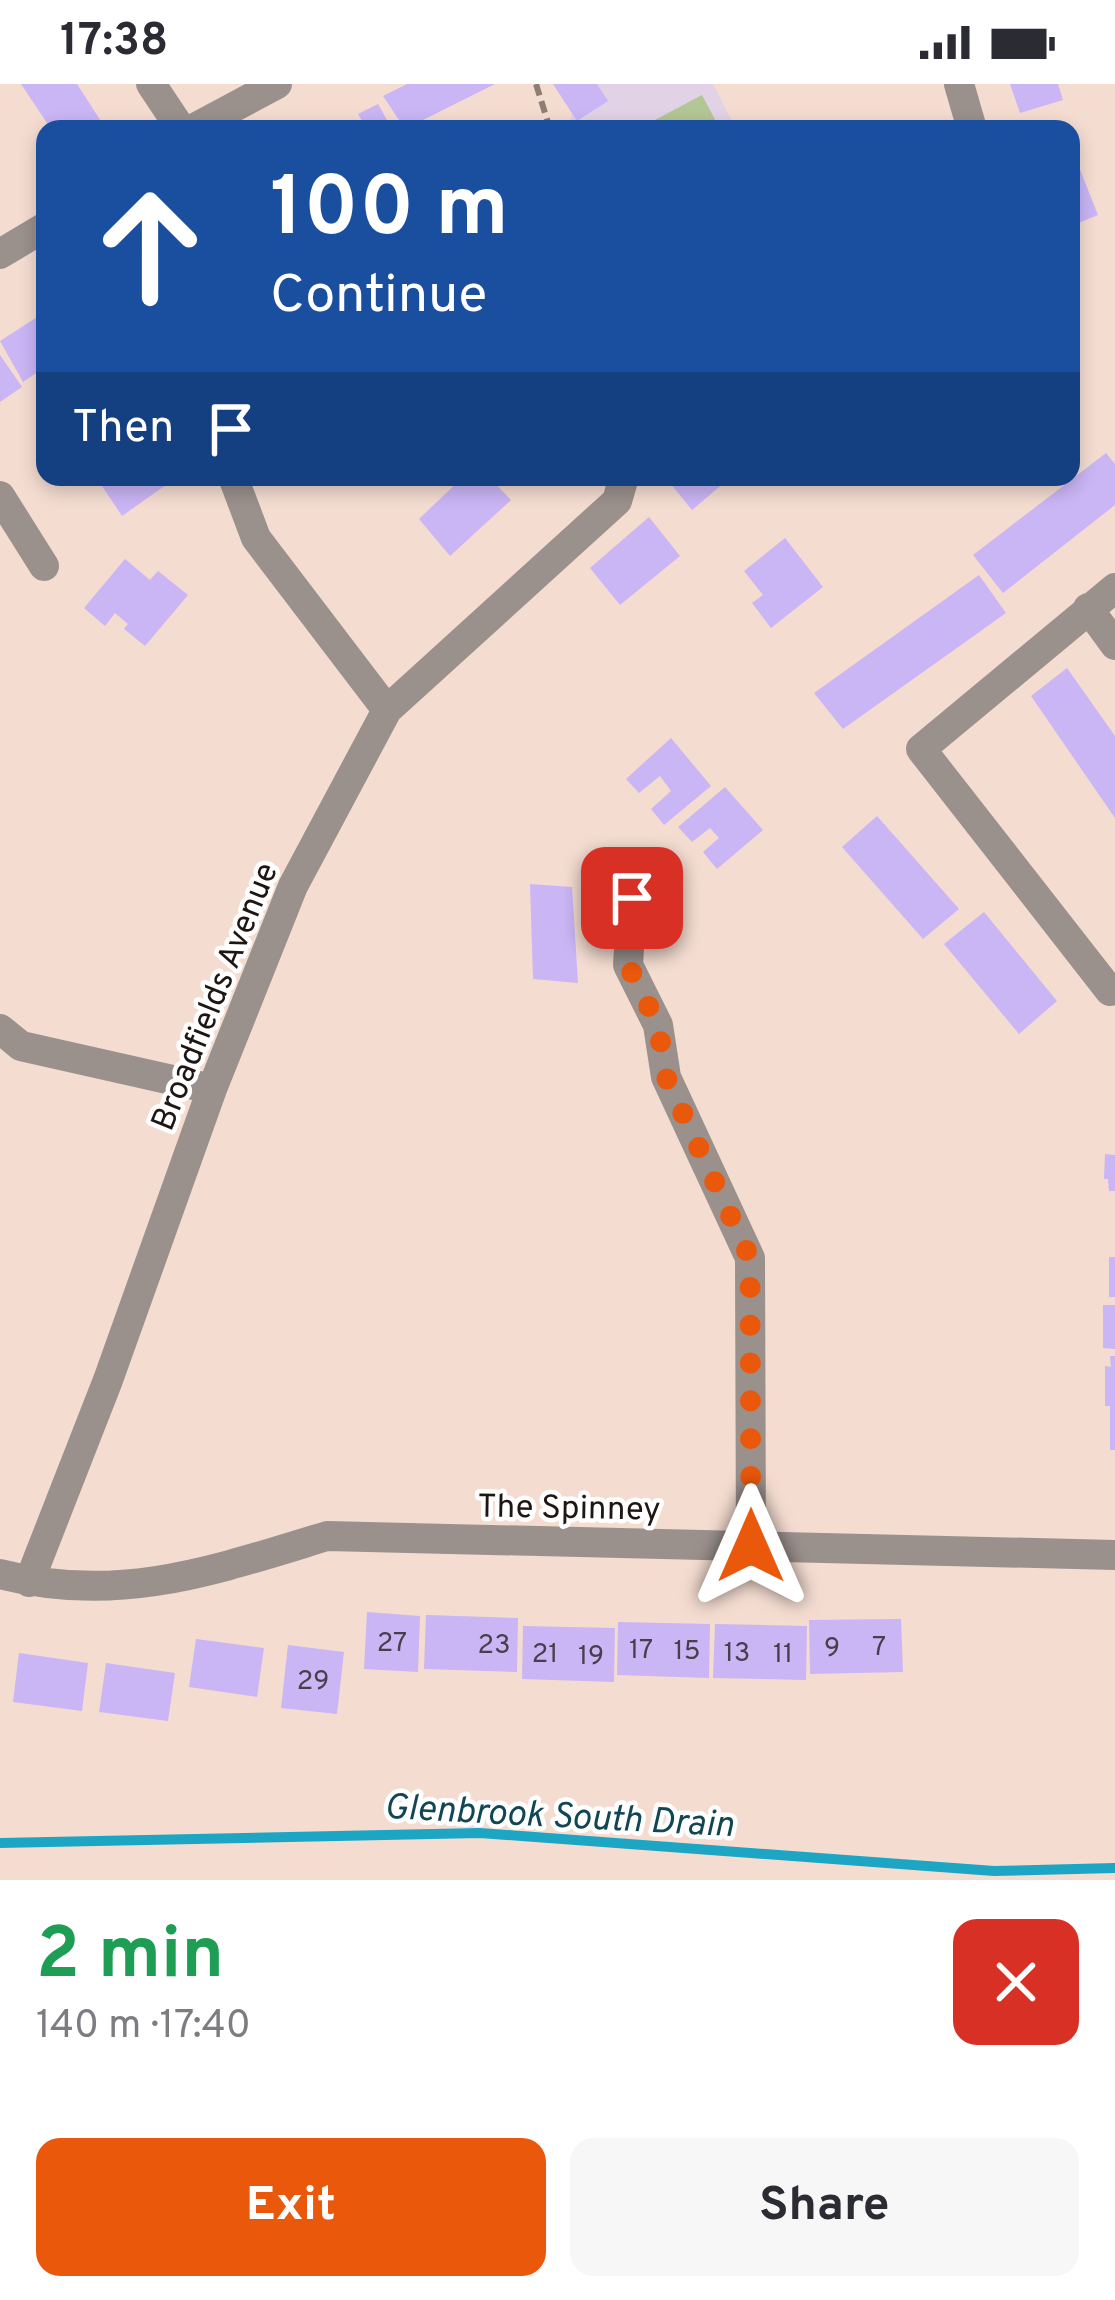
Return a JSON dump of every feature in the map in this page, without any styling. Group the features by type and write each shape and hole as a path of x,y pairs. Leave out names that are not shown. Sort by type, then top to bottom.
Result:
{"street":[{"path":"151,84 175,120"},
{"path":"210,120 277,84"},
{"path":"959,84 969,120"},
{"path":"0,254 36,232"},
{"path":"236,486 256,538 387,710"},
{"name":"Broadfields Avenue","path":"14,1578 108,1380 212,1089 293,886 387,710 620,489"},
{"path":"0,496 44,566"},
{"path":"1110,991 922,749 1115,588"},
{"path":"1088,608 1115,645"},
{"path":"632,898 628,965 658,1025 666,1077 750,1258 751,1546"},
{"path":"0,1029 21,1046 212,1089"},
{"name":"The Spinney","path":"14,1578 122,1588 201,1574 327,1537 1115,1555"}],"path":[{"path":"536,84 547,120"}],"shaded area":[{"path":"556,84 713,84 731,120 570,120 573,109"}],"green space":[{"path":"702,95 715,120 655,120"}],"building":[{"path":"21,84 77,84 100,120 45,120"},
{"path":"407,84 495,84 423,120 399,120 383,96"},
{"path":"553,84 597,84 608,101 576,120"},
{"path":"1010,84 1058,84 1063,100 1020,113"},
{"path":"378,104 387,120 362,120 358,114"},
{"path":"1080,170 1098,215 1080,222"},
{"path":"36,318 36,373 23,382 0,341"},
{"path":"0,355 22,387 0,402"},
{"path":"1106,453 1115,464 1115,505 1003,593 973,555 1063,486 1080,486 1080,473"},
{"path":"102,486 165,486 122,516"},
{"path":"454,486 498,486 511,500 450,556 419,519"},
{"path":"672,486 720,486 692,510"},
{"path":"649,517 680,556 620,605 590,568"},
{"path":"785,538 823,587 771,628 752,603 763,595 744,571"},
{"path":"125,559 150,580 158,571 188,595 145,646 124,629 128,624 115,613 105,626 84,608"},
{"path":"979,575 1006,613 843,729 814,693"},
{"path":"1067,668 1115,736 1115,818 1031,696"},
{"path":"671,738 711,786 664,825 651,809 671,791 660,776 639,793 626,779"},
{"path":"725,787 763,830 717,869 703,852 719,838 710,828 692,842 678,827"},
{"path":"877,816 959,909 923,939 842,847"},
{"path":"530,884 572,887 578,983 533,979"},
{"path":"984,912 1057,1001 1019,1034 944,944"},
{"path":"1105,1154 1115,1155 1115,1191 1109,1191 1108,1179 1104,1179"},
{"path":"1109,1257 1115,1257 1115,1297 1109,1297"},
{"path":"1103,1305 1115,1305 1115,1349 1103,1348"},
{"path":"1110,1356 1115,1356 1115,1450 1110,1450 1110,1406 1105,1406 1105,1366 1111,1367"},
{"path":"367,1612 420,1616 418,1672 364,1669"},
{"path":"426,1615 518,1618 517,1672 424,1669"},
{"path":"901,1619 903,1672 810,1674 809,1620"},
{"path":"618,1622 710,1624 709,1678 617,1675"},
{"path":"715,1624 807,1626 806,1680 713,1678"},
{"path":"523,1626 615,1628 614,1682 522,1679"},
{"path":"196,1639 264,1648 257,1697 189,1687"},
{"path":"288,1645 344,1652 337,1714 281,1708"},
{"path":"19,1653 88,1663 82,1711 13,1702"},
{"path":"106,1663 175,1673 168,1721 99,1712"}],"waterway":[{"name":"Glenbrook South Drain","path":"0,1843 480,1833 994,1871 1115,1868"}],"route":[{"path":"632,898 628,965 658,1025 666,1077 750,1258 751,1546"}]}
